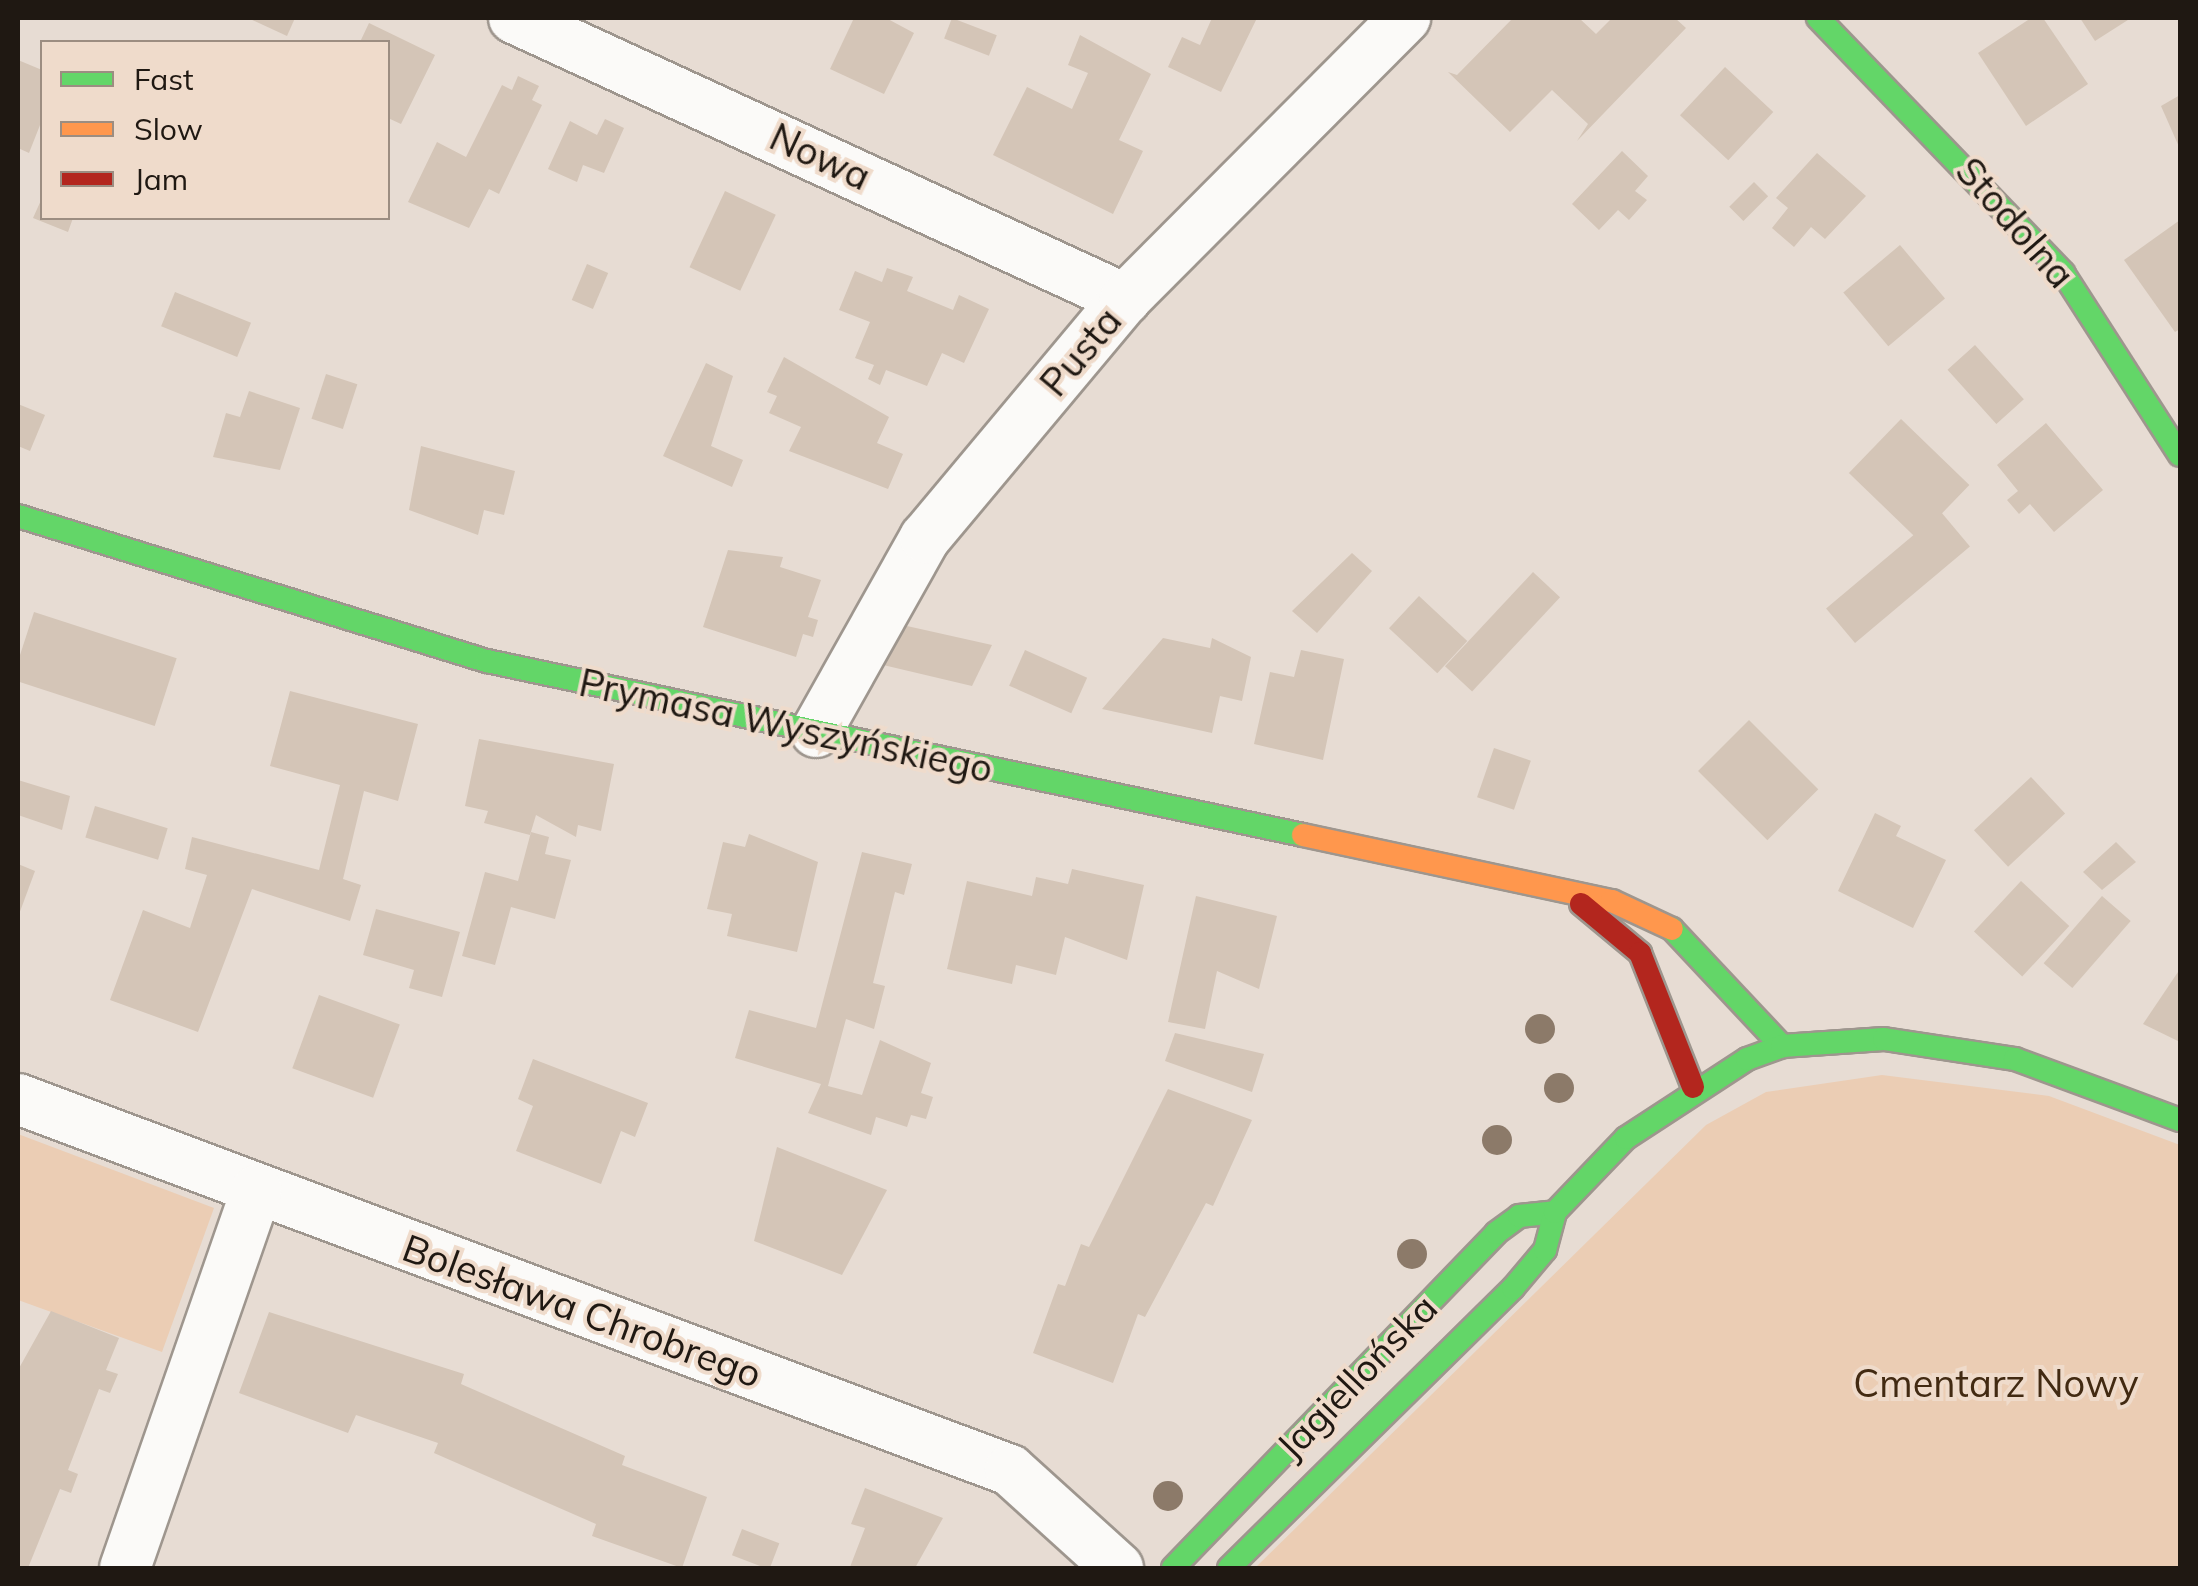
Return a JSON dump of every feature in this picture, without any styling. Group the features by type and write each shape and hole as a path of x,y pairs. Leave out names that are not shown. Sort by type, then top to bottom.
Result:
{"street":[{"name":"Nowa","path":"514,18 1125,299"},
{"name":"Pusta","path":"816,732 925,538 1125,299 1405,18"},
{"name":"Stodolna","path":"1818,18 2063,273 2180,455"},
{"name":"Prymasa Wyszyńskiego","path":"18,516 366,630 1566,894 1660,918 1782,1046"},
{"name":"Prymasa Wyszyńskiego","path":"1566,894 1640,953 1693,1087"},
{"path":"1693,1087 1782,1046 1884,1039 2015,1058 2180,1120"},
{"name":"Jagiellońska","path":"1230,1568 1513,1288 1545,1250 1555,1212 1626,1138 1693,1087"},
{"name":"Bolesława Chrobrego","path":"18,1098 1010,1470 1118,1568"},
{"path":"126,1568 257,1190"},
{"name":"Jagiellońska","path":"1174,1568 1496,1233 1519,1216 1555,1212"}],"green space":[{"name":"Cmentarz Nowy","path":"1882,1075 2049,1096 2180,1145 2180,1568 1255,1568 1706,1125 1766,1092"},
{"path":"18,1134 214,1208 162,1352 18,1300"}],"building":[{"path":"248,18 295,18 287,36"},
{"path":"854,18 886,18 914,33 884,94 830,69"},
{"path":"952,18 997,35 989,56 944,39"},
{"path":"1212,18 1257,18 1221,92 1168,67 1182,37 1200,45"},
{"path":"1513,18 1579,18 1596,34 1612,18 1675,18 1686,28 1577,141 1588,124 1552,90 1510,132 1448,72 1457,75"},
{"path":"2031,18 2043,18 2088,84 2026,126 1978,53"},
{"path":"2080,18 2131,18 2095,41"},
{"path":"369,23 435,55 401,124 390,119 390,40 361,40"},
{"path":"1080,35 1151,74 1119,140 1143,151 1113,214 993,155 1027,87 1072,109 1088,73 1068,65"},
{"path":"18,60 40,69 40,125 29,153 18,148"},
{"path":"1725,67 1773,112 1728,160 1680,115"},
{"path":"518,76 539,86 532,100 542,105 499,194 489,189 469,228 408,202 437,142 466,157 502,85 512,90"},
{"path":"2180,95 2180,149 2161,106"},
{"path":"605,119 624,128 604,173 583,165 577,182 548,169 570,121 597,135"},
{"path":"1622,151 1648,176 1635,191 1647,200 1629,220 1618,210 1599,230 1572,204"},
{"path":"1817,153 1866,196 1825,239 1811,227 1794,247 1772,228 1788,208 1776,198"},
{"path":"1754,182 1768,196 1743,221 1729,207"},
{"path":"725,191 776,215 740,291 690,267"},
{"path":"40,202 40,220 72,220 68,232 33,218"},
{"path":"2180,220 2180,329 2175,332 2124,260"},
{"path":"1900,245 1945,299 1888,346 1843,293"},
{"path":"587,264 608,273 593,309 572,300"},
{"path":"887,268 913,277 907,291 953,310 959,295 989,309 964,363 942,353 927,386 886,370 880,385 868,379 874,365 855,358 870,322 839,310 855,271 882,282"},
{"path":"175,292 251,323 237,357 161,326"},
{"path":"1975,345 2024,399 1996,424 1948,370"},
{"path":"784,357 889,417 877,443 903,454 888,489 789,451 801,427 769,413 777,396 767,392"},
{"path":"706,363 733,376 711,446 743,460 732,487 663,456"},
{"path":"326,374 357,384 343,429 311,419"},
{"path":"249,391 300,408 280,470 213,457 226,413 240,417"},
{"path":"18,404 45,415 30,451 18,446"},
{"path":"1901,419 1969,485 1917,539 1849,473"},
{"path":"2046,423 2103,490 2054,532 2030,504 2019,514 2007,500 2018,491 1997,465"},
{"path":"421,446 515,471 504,515 484,510 478,535 409,510"},
{"path":"1941,512 1970,546 1855,643 1826,608"},
{"path":"728,550 783,557 780,567 821,580 808,617 818,620 813,637 803,634 796,657 703,627"},
{"path":"1352,553 1372,571 1317,633 1292,611"},
{"path":"1533,572 1560,597 1472,692 1445,666"},
{"path":"1419,596 1467,641 1437,673 1389,628"},
{"path":"34,612 177,658 155,726 18,681 18,661"},
{"path":"898,624 992,645 972,686 879,664"},
{"path":"1163,638 1210,648 1212,638 1251,657 1242,701 1220,696 1212,733 1102,709"},
{"path":"1025,650 1087,678 1071,713 1009,686"},
{"path":"1301,650 1344,659 1323,760 1254,744 1270,672 1294,677"},
{"path":"290,691 418,724 398,801 364,791 343,879 361,885 350,921 252,889 198,1032 110,1000 143,910 190,928 207,875 185,869 192,837 319,870 340,785 270,766"},
{"path":"1749,720 1818,789 1767,840 1698,771"},
{"path":"479,739 614,764 601,831 578,825 576,837 536,815 530,835 484,823 488,811 465,806"},
{"path":"1494,748 1531,761 1514,810 1477,797"},
{"path":"2031,777 2065,814 2008,867 1974,830"},
{"path":"18,780 70,796 62,830 18,815"},
{"path":"95,806 168,828 158,860 85,838"},
{"path":"1875,813 1901,826 1896,836 1946,860 1913,928 1838,891"},
{"path":"531,832 549,837 545,854 571,860 555,919 511,907 495,965 462,956 485,872 518,881"},
{"path":"749,834 818,862 797,952 727,936 732,914 707,909 723,842 745,847"},
{"path":"2116,842 2136,862 2102,890 2083,872"},
{"path":"862,852 912,864 904,895 895,892 873,983 885,986 874,1029 846,1019 828,1086 862,1095 880,1040 931,1063 921,1093 933,1097 926,1119 911,1115 907,1127 876,1117 871,1135 808,1113 821,1084 735,1058 749,1010 816,1028"},
{"path":"18,864 35,871 18,917"},
{"path":"1072,869 1144,885 1127,960 1065,937 1056,975 1016,965 1012,984 947,969 967,881 1032,896 1036,877 1068,884"},
{"path":"2021,881 2069,926 2022,976 1974,931"},
{"path":"1196,896 1277,916 1259,989 1217,971 1205,1029 1168,1022"},
{"path":"2102,896 2131,921 2072,988 2044,963"},
{"path":"376,909 460,932 442,997 409,988 414,970 363,955"},
{"path":"2180,969 2180,1042 2143,1024"},
{"path":"319,995 400,1024 373,1098 292,1068"},
{"path":"1175,1033 1264,1054 1252,1092 1165,1061"},
{"path":"533,1059 648,1103 635,1137 621,1131 601,1184 516,1151 533,1106 518,1099"},
{"path":"1168,1089 1252,1120 1213,1206 1206,1203 1145,1317 1138,1314 1113,1383 1033,1353 1058,1284 1065,1286 1081,1244 1089,1247"},
{"path":"777,1147 887,1190 842,1275 754,1241"},
{"path":"51,1311 119,1338 106,1370 118,1374 110,1393 99,1389 68,1470 78,1474 71,1493 60,1489 28,1568 18,1568 18,1370"},
{"path":"269,1312 464,1374 461,1384 625,1456 622,1465 707,1497 682,1568 592,1536 596,1524 434,1453 438,1443 356,1415 348,1433 239,1393"},
{"path":"865,1488 943,1518 915,1568 850,1567 865,1528 851,1524"},
{"path":"742,1529 779,1543 770,1568 732,1555"}],"traffic: fast":[{"path":"1818,18 2063,273 2180,455"},
{"path":"18,516 487,661 1303,835"},
{"path":"1672,929 1782,1046"},
{"path":"1229,1568 1513,1288 1545,1250 1555,1212 1626,1138 1747,1059 1782,1046 1884,1039 2015,1059 2180,1120"},
{"path":"1173,1568 1496,1233 1519,1216 1555,1212"}],"traffic: slow":[{"path":"1303,835 1612,901 1672,929"}],"traffic: jam":[{"path":"1581,904 1640,953 1693,1087"}]}
